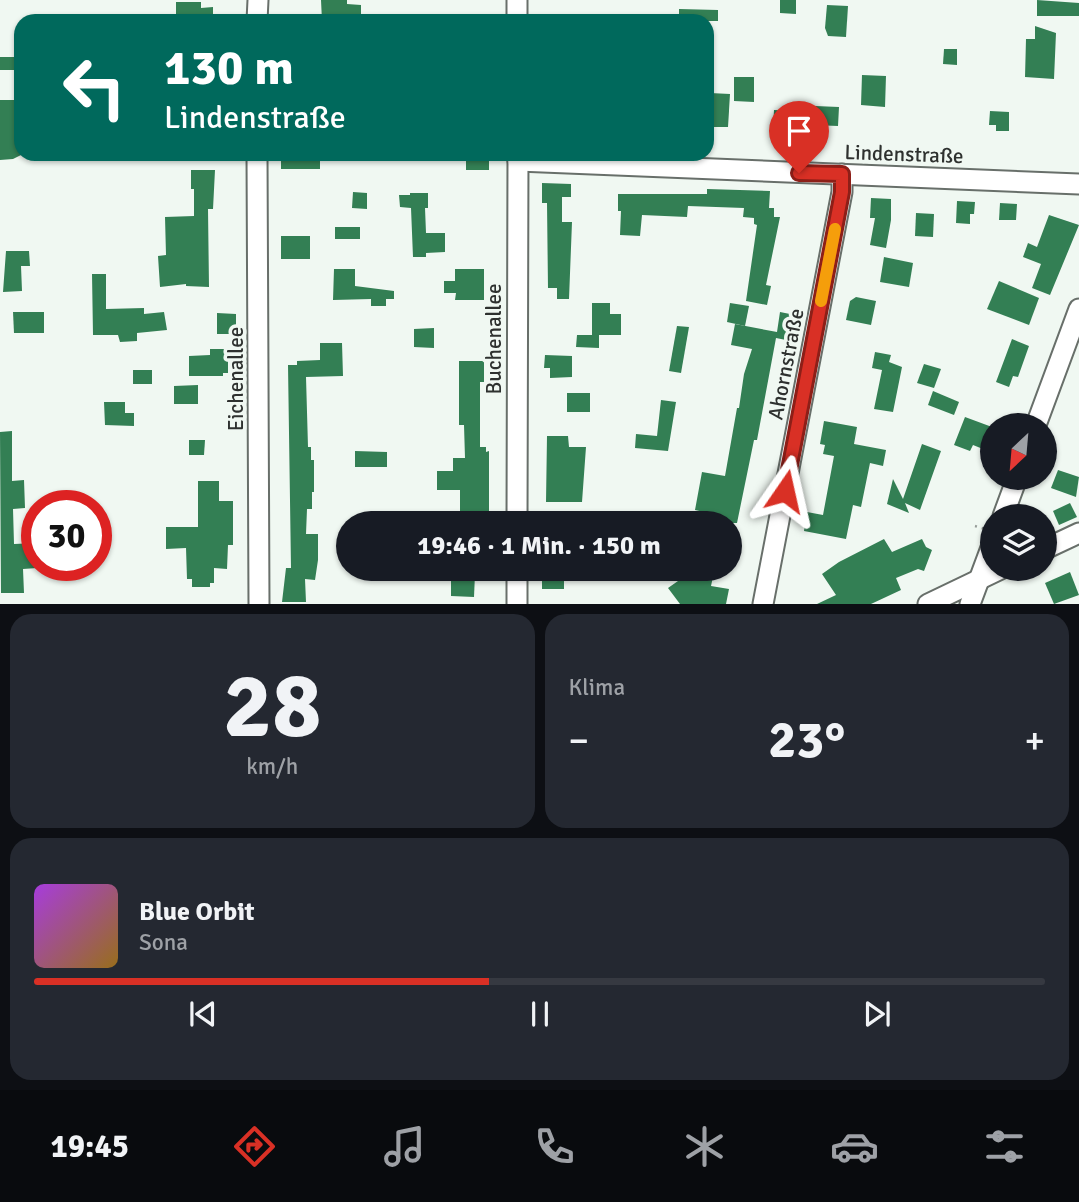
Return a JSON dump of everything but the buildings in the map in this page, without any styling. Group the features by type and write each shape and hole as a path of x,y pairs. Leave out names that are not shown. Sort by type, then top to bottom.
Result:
{"street":[{"name":"Eichenallee","path":"257,161 259,604"},
{"name":"Buchenallee","path":"517,511 518,161"},
{"name":"Lindenstraße","path":"579,161 1079,184"},
{"name":"Ahornstraße","path":"763,604 842,192 842,174"},
{"path":"1040,413 1079,309"},
{"path":"1057,543 1079,533"},
{"path":"928,604 980,579"},
{"path":"970,604 980,579"},
{"path":"517,581 517,604"}],"slow traffic":[{"path":"821,301 835,229"}],"route":[{"path":"785,491 842,192 842,174 799,173"}]}
